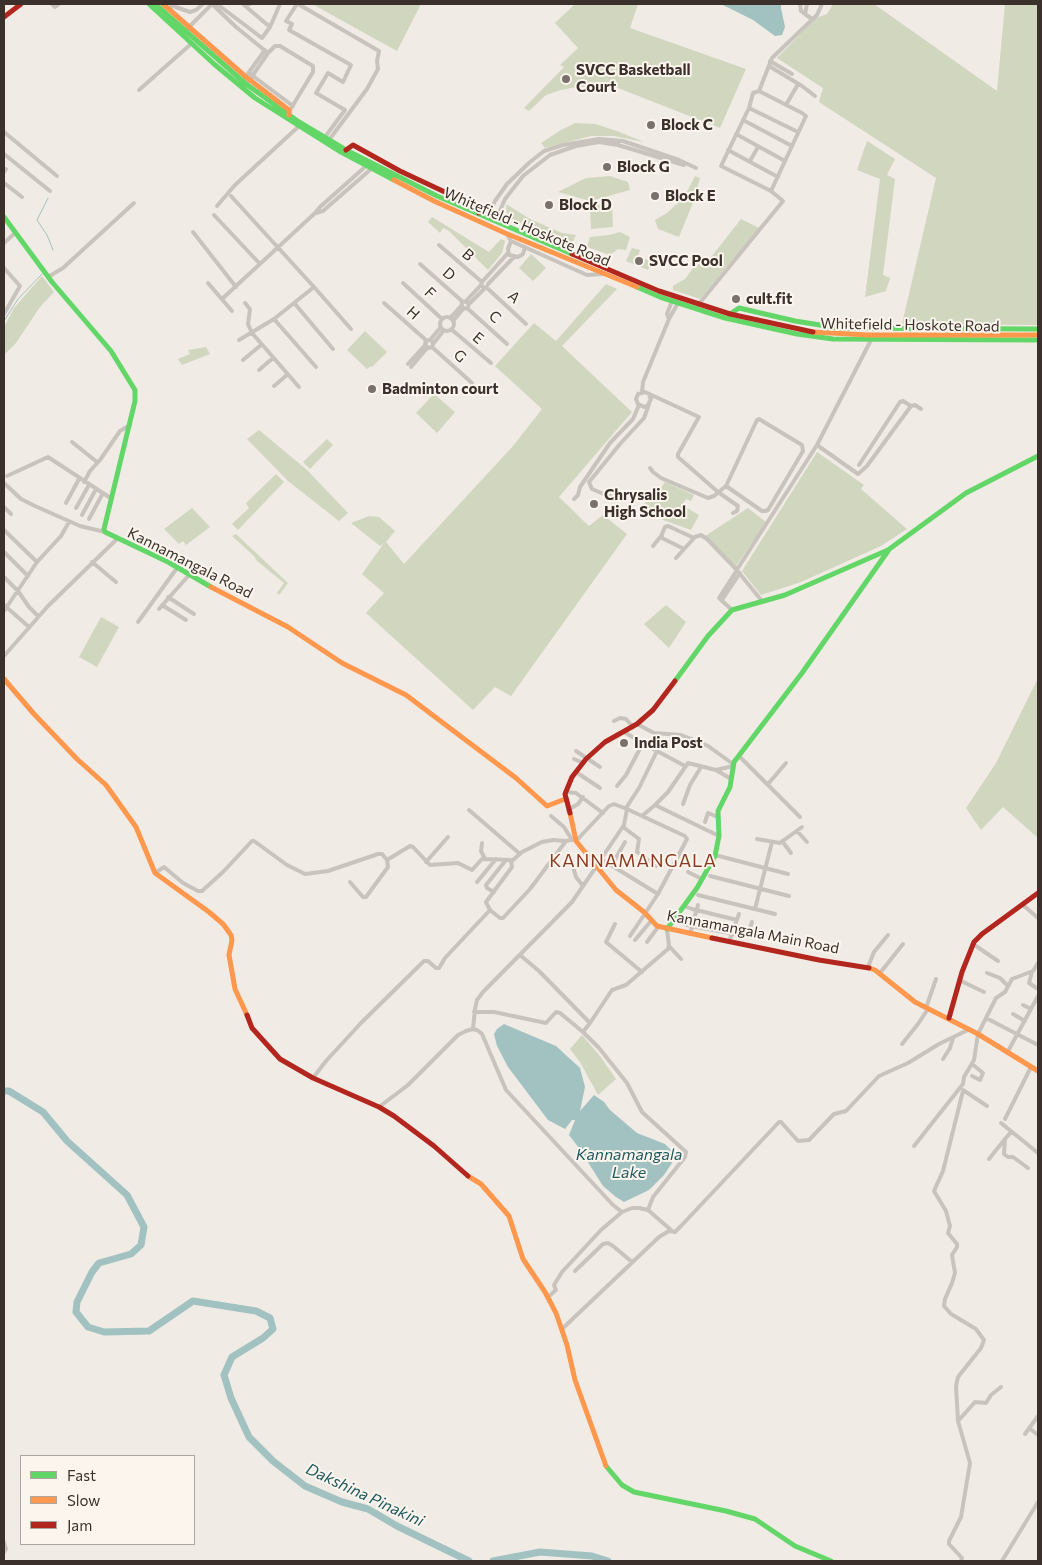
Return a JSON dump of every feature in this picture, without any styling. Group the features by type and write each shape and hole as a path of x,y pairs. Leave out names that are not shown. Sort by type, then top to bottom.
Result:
{"main road":[{"path":"6,15 21,4"},
{"name":"Whitefield - Hoskote Road","path":"149,4 191,44 256,98 298,127 368,167 505,233 675,302 795,329 852,335 1038,335"},
{"name":"Whitefield - Hoskote Road","path":"156,4 193,39 327,138 417,190 479,213 725,318 798,334 833,339 1038,340"},
{"path":"163,4 171,6 188,28 248,78"},
{"path":"346,150 353,145 400,171 479,208 479,213"},
{"name":"Kannamangala Road","path":"4,217 48,276 111,351 135,390 135,401 130,425 104,529 105,532 150,553 288,628 342,663 421,704 516,778 548,806 565,799"},
{"path":"618,280 622,274"},
{"path":"730,314 739,308 796,322 839,328 1038,329"},
{"path":"732,610 796,591 888,550 966,493 996,476 1036,458"},
{"path":"667,929 702,880 715,855 718,836 718,811 730,787 733,765 802,673 888,550"},
{"name":"Kannamangala Main Road","path":"732,610 708,636 676,682 653,710 635,725 606,742 588,757 576,772 566,792 565,799 574,827 574,840 616,890 646,914 658,927 819,960 868,967 880,974 915,1002 970,1029 1036,1068"},
{"path":"4,679 76,759 106,785 136,827 155,873 209,912 223,924 231,935 229,955 235,990 252,1028 280,1059 313,1078 379,1106 434,1146 464,1173 481,1184 496,1199 509,1216 523,1259 548,1298 562,1329 575,1380 605,1464 622,1485 634,1492 755,1520 795,1546 831,1561"},
{"path":"949,1018 959,980 973,944 982,934 1038,893"}],"street":[{"path":"52,4 55,7 60,4"},
{"path":"171,6 190,12 203,4"},
{"path":"188,28 212,4 266,52"},
{"path":"217,4 262,38 270,27 280,4"},
{"path":"250,4 244,5 270,27"},
{"path":"297,4 379,51 378,69 367,88 327,138 345,110 316,93 328,73 343,82 351,65 289,30 292,24 286,21 297,4"},
{"path":"800,4 801,11 812,19"},
{"path":"805,14 807,4"},
{"path":"759,91 769,64 816,15 822,4"},
{"path":"4,8 6,15"},
{"path":"139,90 191,44"},
{"path":"273,46 280,46 314,68 290,110 248,78 266,52 273,46"},
{"path":"769,64 792,74"},
{"path":"769,64 815,96"},
{"path":"786,105 798,84"},
{"path":"698,307 783,203 783,200 771,191 721,166 749,108 753,93 759,91 802,112 806,116 771,191"},
{"path":"749,108 798,132"},
{"path":"743,120 792,146"},
{"path":"217,206 235,185 298,127"},
{"path":"4,132 57,176"},
{"path":"736,134 785,161"},
{"path":"487,218 495,201 507,184 544,151 563,145 599,139 623,141 679,160 696,168 618,144 599,142 576,146 550,155 523,176 505,199 498,213 497,222"},
{"path":"750,161 758,147"},
{"path":"728,150 778,177"},
{"path":"4,154 50,191"},
{"path":"222,299 314,214 323,211 368,167"},
{"path":"4,183 22,197"},
{"path":"230,196 351,329"},
{"path":"48,276 64,268 134,203"},
{"path":"214,215 260,264"},
{"path":"193,232 236,287"},
{"path":"4,244 15,233"},
{"path":"505,233 512,241 525,248 587,275 605,274"},
{"path":"485,284 508,253 512,241"},
{"name":"B","path":"439,245 485,284"},
{"path":"451,319 511,260 521,256 525,248"},
{"path":"508,253 515,258"},
{"name":"D","path":"420,264 465,305"},
{"path":"4,268 20,286 5,308 4,314"},
{"path":"208,283 232,311"},
{"name":"F","path":"403,283 442,319"},
{"name":"A","path":"485,284 526,324"},
{"path":"239,340 274,319 314,287"},
{"path":"642,392 642,382 675,302"},
{"path":"246,303 250,308 248,324 252,332 261,345 299,387"},
{"name":"H","path":"384,303 429,344"},
{"path":"295,304 333,349"},
{"name":"C","path":"465,305 507,344"},
{"path":"409,366 442,329 442,319 446,317 451,319 454,326 451,329 442,329"},
{"path":"274,319 316,367"},
{"path":"795,329 796,322"},
{"name":"E","path":"451,329 491,363"},
{"path":"732,610 719,597 817,445 871,340"},
{"name":"G","path":"429,344 472,383"},
{"path":"243,360 261,345"},
{"path":"259,370 273,358"},
{"path":"274,386 288,374"},
{"path":"642,392 699,417 678,457 718,492 738,506 737,511 733,514"},
{"path":"642,392 637,396 636,401 644,407 649,403"},
{"path":"613,497 606,496 592,489 589,486 589,482 643,419 651,399 649,395"},
{"path":"859,465 900,402 903,401 911,406 915,405 921,409"},
{"path":"574,499 610,443 633,419 639,405"},
{"path":"817,445 858,474 867,466 911,406"},
{"path":"635,414 643,419"},
{"path":"650,468 661,478 712,498 726,486 757,420 762,419 802,445 803,451 768,510 762,511 726,486"},
{"path":"84,482 120,431 130,425"},
{"path":"72,442 97,462"},
{"path":"7,476 48,457 112,499"},
{"path":"66,503 79,479"},
{"path":"4,483 21,499 69,522 96,532 105,532"},
{"path":"76,508 89,485"},
{"path":"82,515 96,489"},
{"path":"89,519 102,493"},
{"path":"4,507 11,514"},
{"path":"29,627 5,608 37,562 59,539 69,522"},
{"path":"653,546 666,526 694,538"},
{"path":"4,530 37,562"},
{"path":"676,558 698,535 706,538 737,570 762,601"},
{"path":"661,536 684,549"},
{"path":"4,656 38,616 117,539"},
{"path":"4,552 28,576"},
{"path":"92,562 116,582"},
{"path":"138,622 177,568"},
{"path":"159,609 189,575"},
{"path":"4,577 38,616"},
{"path":"168,597 194,614"},
{"path":"162,605 186,620"},
{"path":"614,721 620,718 626,719 654,733 681,735 708,746 733,765"},
{"path":"624,732 685,766"},
{"path":"617,786 626,775 642,743"},
{"path":"576,751 588,757 600,767"},
{"path":"601,859 614,836 623,827 627,808 658,751"},
{"path":"739,756 800,817"},
{"path":"574,759 583,763"},
{"path":"642,816 668,792 685,766 690,763 716,770 731,779"},
{"path":"768,784 786,763"},
{"path":"716,770 733,765"},
{"path":"683,804 690,785 701,767"},
{"path":"576,772 600,788"},
{"path":"566,792 576,793 583,797 603,814"},
{"path":"568,810 578,804 583,797"},
{"path":"387,860 410,846 428,864 458,863 472,870 485,858 512,860 542,842 574,840 603,814 609,806 614,804 627,808 688,839 658,894 630,936"},
{"path":"655,805 718,836"},
{"path":"469,810 520,854"},
{"path":"704,822 708,812 718,817"},
{"path":"551,816 564,827 574,840"},
{"path":"623,827 639,839 637,852 656,866"},
{"path":"757,838 780,843 802,827"},
{"path":"797,831 807,842"},
{"path":"426,862 448,837"},
{"path":"155,873 164,867 183,883 198,891 202,891 254,840 287,865 305,874 335,869 378,854 382,854 387,860 388,867 366,897 363,897 350,882"},
{"path":"512,860 512,867 486,904 500,918 503,918 530,889 566,841"},
{"path":"612,865 625,842"},
{"path":"755,909 772,842"},
{"path":"782,842 792,852"},
{"path":"482,843 481,851 485,858"},
{"path":"715,855 788,874"},
{"path":"477,882 496,859"},
{"path":"592,860 601,859 658,894"},
{"path":"494,892 487,888 486,885 506,860"},
{"path":"573,867 576,877 583,886"},
{"path":"473,1029 477,1000 483,992 572,902 596,867"},
{"path":"688,872 702,880"},
{"path":"710,876 789,896"},
{"path":"698,895 775,914"},
{"path":"1023,905 1038,918"},
{"path":"684,906 698,908 737,920"},
{"path":"690,934 698,908"},
{"path":"313,1078 326,1060 361,1023 424,961 428,961 436,968 439,968 490,910"},
{"path":"729,942 739,914"},
{"path":"672,920 731,934 748,934 752,922"},
{"path":"635,940 651,921"},
{"path":"615,924 606,942 642,972"},
{"path":"647,942 658,927"},
{"path":"667,929 670,946 681,959"},
{"path":"868,967 874,952 888,935"},
{"path":"880,974 903,944"},
{"path":"973,944 998,961"},
{"path":"583,1032 612,990 626,985 670,946"},
{"path":"520,955 539,971 590,1023"},
{"path":"1038,963 1032,972 1030,983 1038,989"},
{"path":"961,1561 962,1558 949,1544 962,1518 970,1463 958,1421 956,1386 958,1377 981,1348 984,1340 976,1329 951,1314 944,1306 955,1273 952,1255 957,1244 948,1234 950,1226 946,1211 934,1191 943,1171 964,1091 964,1076 972,1064 976,1053 978,1034 996,998 1004,993 1014,978 1032,972"},
{"path":"987,973 1000,978 1008,986"},
{"path":"902,1044 918,1024 927,1008 936,979"},
{"path":"959,980 984,992"},
{"path":"1007,1052 1038,996"},
{"path":"1023,1005 1031,1009"},
{"path":"474,1012 494,1012 546,1023 556,1012 560,1013 599,1048 627,1083 642,1112 686,1152 685,1156 652,1197 648,1210"},
{"path":"1013,1014 1025,1021"},
{"path":"986,1018 1038,1045"},
{"path":"379,1106 408,1085 458,1035 473,1029 482,1034 506,1090 613,1205 622,1212"},
{"path":"562,1329 659,1237 669,1231 675,1232 779,1122 798,1141 809,1140 834,1114 846,1111 879,1076 908,1063 939,1044 970,1029"},
{"path":"943,1059 950,1048 953,1038"},
{"path":"972,1064 983,1073 980,1080 972,1076"},
{"path":"1005,1119 1036,1068"},
{"path":"914,1146 963,1083"},
{"path":"964,1091 987,1106"},
{"path":"1001,1124 1038,1153"},
{"path":"989,1159 1011,1132"},
{"path":"1005,1139 1004,1154 1008,1157 1013,1157 1028,1168"},
{"path":"548,1298 556,1290 554,1285 562,1272 601,1230 622,1212 632,1208 648,1210 672,1231"},
{"path":"575,1271 603,1244 608,1243 632,1262"},
{"path":"958,1421 975,1402 986,1402 1001,1387"},
{"path":"1025,1434 1038,1416"},
{"path":"1030,1428 1038,1435"},
{"path":"1002,1561 1038,1502"},
{"path":"4,1542 6,1549 4,1552"}],"green space":[{"path":"312,4 421,4 397,51"},
{"path":"575,4 638,4 630,28 746,69 720,128 618,88 576,87 561,90 546,95 529,111 524,108 564,67 560,65 578,48 555,23"},
{"path":"833,4 874,4 997,91 1005,4 1038,4 1038,325 902,324 936,178 819,102 823,88 777,58 816,18 827,14"},
{"path":"575,123 595,124 644,142 614,136 591,136 545,148 541,143"},
{"path":"867,141 895,159 887,175 895,179 883,275 890,278 886,291 865,297 880,179 857,170"},
{"path":"610,176 628,182 630,190 590,201 558,192 586,178"},
{"path":"695,176 700,178 692,205 679,237 658,229 655,220 667,213 678,203 688,190"},
{"path":"506,204 530,219 562,233 576,235 571,245 507,217"},
{"path":"612,204 613,227 591,229 590,205"},
{"path":"432,217 489,252 501,239 505,241 502,253 488,270 449,231 443,228 440,233 428,222"},
{"path":"741,219 759,228 700,299 673,290 673,286 685,279 693,268 712,256"},
{"path":"620,232 630,237 626,250 618,249 610,255 587,247 590,237"},
{"name":"SVCC Pool","path":"632,248 640,250 638,256 652,262 648,270 626,261"},
{"path":"531,254 546,268 533,281 519,268"},
{"path":"42,276 54,292 40,307 16,343 4,355 4,327 14,308"},
{"path":"606,284 617,289 562,346 632,412 559,497 589,526 603,515 627,534 511,696 495,687 473,710 366,613 384,593 362,574 384,543 380,546 351,523 369,516 379,517 395,531 386,542 404,564 513,446 542,409 495,366 534,323 556,341"},
{"path":"365,331 387,352 372,367 367,369 347,350"},
{"path":"206,347 210,354 182,365 178,359 190,354 188,350"},
{"path":"434,394 455,412 437,433 416,413"},
{"path":"259,430 307,470 348,513 339,521 288,481 247,439"},
{"path":"327,439 333,445 310,469 303,462"},
{"path":"817,452 864,485 861,489 907,529 881,546 801,582 761,595 742,571"},
{"path":"276,474 284,482 238,530 232,524 249,508 246,503"},
{"path":"665,482 694,495 691,501 686,499 682,505 699,515 691,530 644,513 645,503 647,501 652,502"},
{"path":"192,508 210,527 186,545 183,541 179,544 164,529"},
{"path":"748,508 766,522 736,566 705,536"},
{"path":"236,534 288,583 279,595 277,593 284,583 256,560 232,536"},
{"path":"666,605 686,622 669,648 644,624"},
{"path":"101,617 119,627 97,667 79,657"},
{"path":"1038,678 1038,838 1003,807 981,830 966,808 996,763"},
{"path":"582,1035 616,1079 598,1095 580,1062 570,1049"}],"water":[{"path":"721,4 781,4 785,27 782,35 775,36 753,20"},
{"name":"Kannamangala Lake","path":"504,1024 556,1046 580,1068 585,1087 580,1111 594,1095 637,1133 665,1144 674,1153 672,1163 664,1175 649,1190 624,1202 603,1186 569,1135 575,1120 572,1120 565,1129 548,1120 508,1067 497,1046 494,1034"}],"waterway":[{"path":"48,198 37,220 47,235 53,250"},
{"path":"4,321 18,299 42,274"},
{"name":"Dakshina Pinakini","path":"4,1091 9,1091 43,1112 67,1141 127,1195 144,1227 141,1245 131,1254 99,1263 92,1272 77,1302 76,1312 88,1327 104,1332 149,1331 193,1301 256,1311 270,1318 273,1329 263,1338 232,1357 224,1375 231,1398 249,1437 273,1461 305,1486 342,1502 368,1509 397,1526 469,1561"},
{"name":"Dakshina Pinakini","path":"493,1561 540,1552 592,1556 608,1561"}],"traffic: fast":[{"path":"149,4 214,64 255,98 339,151 394,180"},
{"path":"155,4 246,84 299,122 346,150 437,196 572,254"},
{"path":"4,217 52,282 111,351 135,390 135,401 104,529 105,532 168,562 211,587"},
{"path":"637,287 660,297 725,318 797,334 833,339 1038,340"},
{"path":"730,314 739,308 795,321 839,328 1038,329"},
{"path":"675,681 708,636 732,610 785,595 888,550 966,493 1038,456"},
{"path":"667,929 697,888 715,856 719,836 718,811 730,787 734,762 802,673 888,551"},
{"path":"606,1466 622,1485 634,1492 755,1519 795,1546 831,1561"}],"traffic: slow":[{"path":"163,4 246,77 289,110 289,115"},
{"path":"394,180 434,201 505,233 637,287"},
{"path":"813,332 868,335 1038,335"},
{"path":"211,587 288,627 342,663 406,695 516,778 547,806 565,799"},
{"path":"4,679 77,759 106,785 136,827 155,873 209,912 223,924 231,935 229,955 235,989 247,1015"},
{"path":"570,813 576,841 616,890 644,912 657,926 712,938"},
{"path":"869,968 875,970 915,1002 978,1034 1038,1071"},
{"path":"468,1176 481,1184 509,1216 523,1259 545,1292 556,1313 567,1345 575,1380 606,1466"}],"traffic: jam":[{"path":"4,17 21,4"},
{"path":"346,150 353,145 400,171 479,208 479,213"},
{"path":"572,254 659,291 730,314 813,332"},
{"path":"570,813 565,794 572,777 586,759 605,742 637,724 653,710 675,681"},
{"path":"949,1018 962,972 974,942 1038,893"},
{"path":"712,938 819,960 869,968"},
{"path":"247,1015 252,1028 280,1059 313,1078 379,1107 394,1116 434,1146 468,1176"}],"place":[{"name":"SVCC Basketball Court","path":"566,79"},
{"name":"Block C","path":"651,125"},
{"name":"Block G","path":"607,167"},
{"name":"Block E","path":"655,196"},
{"name":"Block D","path":"549,205"},
{"name":"SVCC Pool","path":"639,261"},
{"name":"cult.fit","path":"736,299"},
{"name":"Badminton court","path":"372,389"},
{"name":"Chrysalis High School","path":"594,504"},
{"name":"India Post","path":"624,743"}],"district":[{"name":"KANNAMANGALA","path":"633,861"}]}
